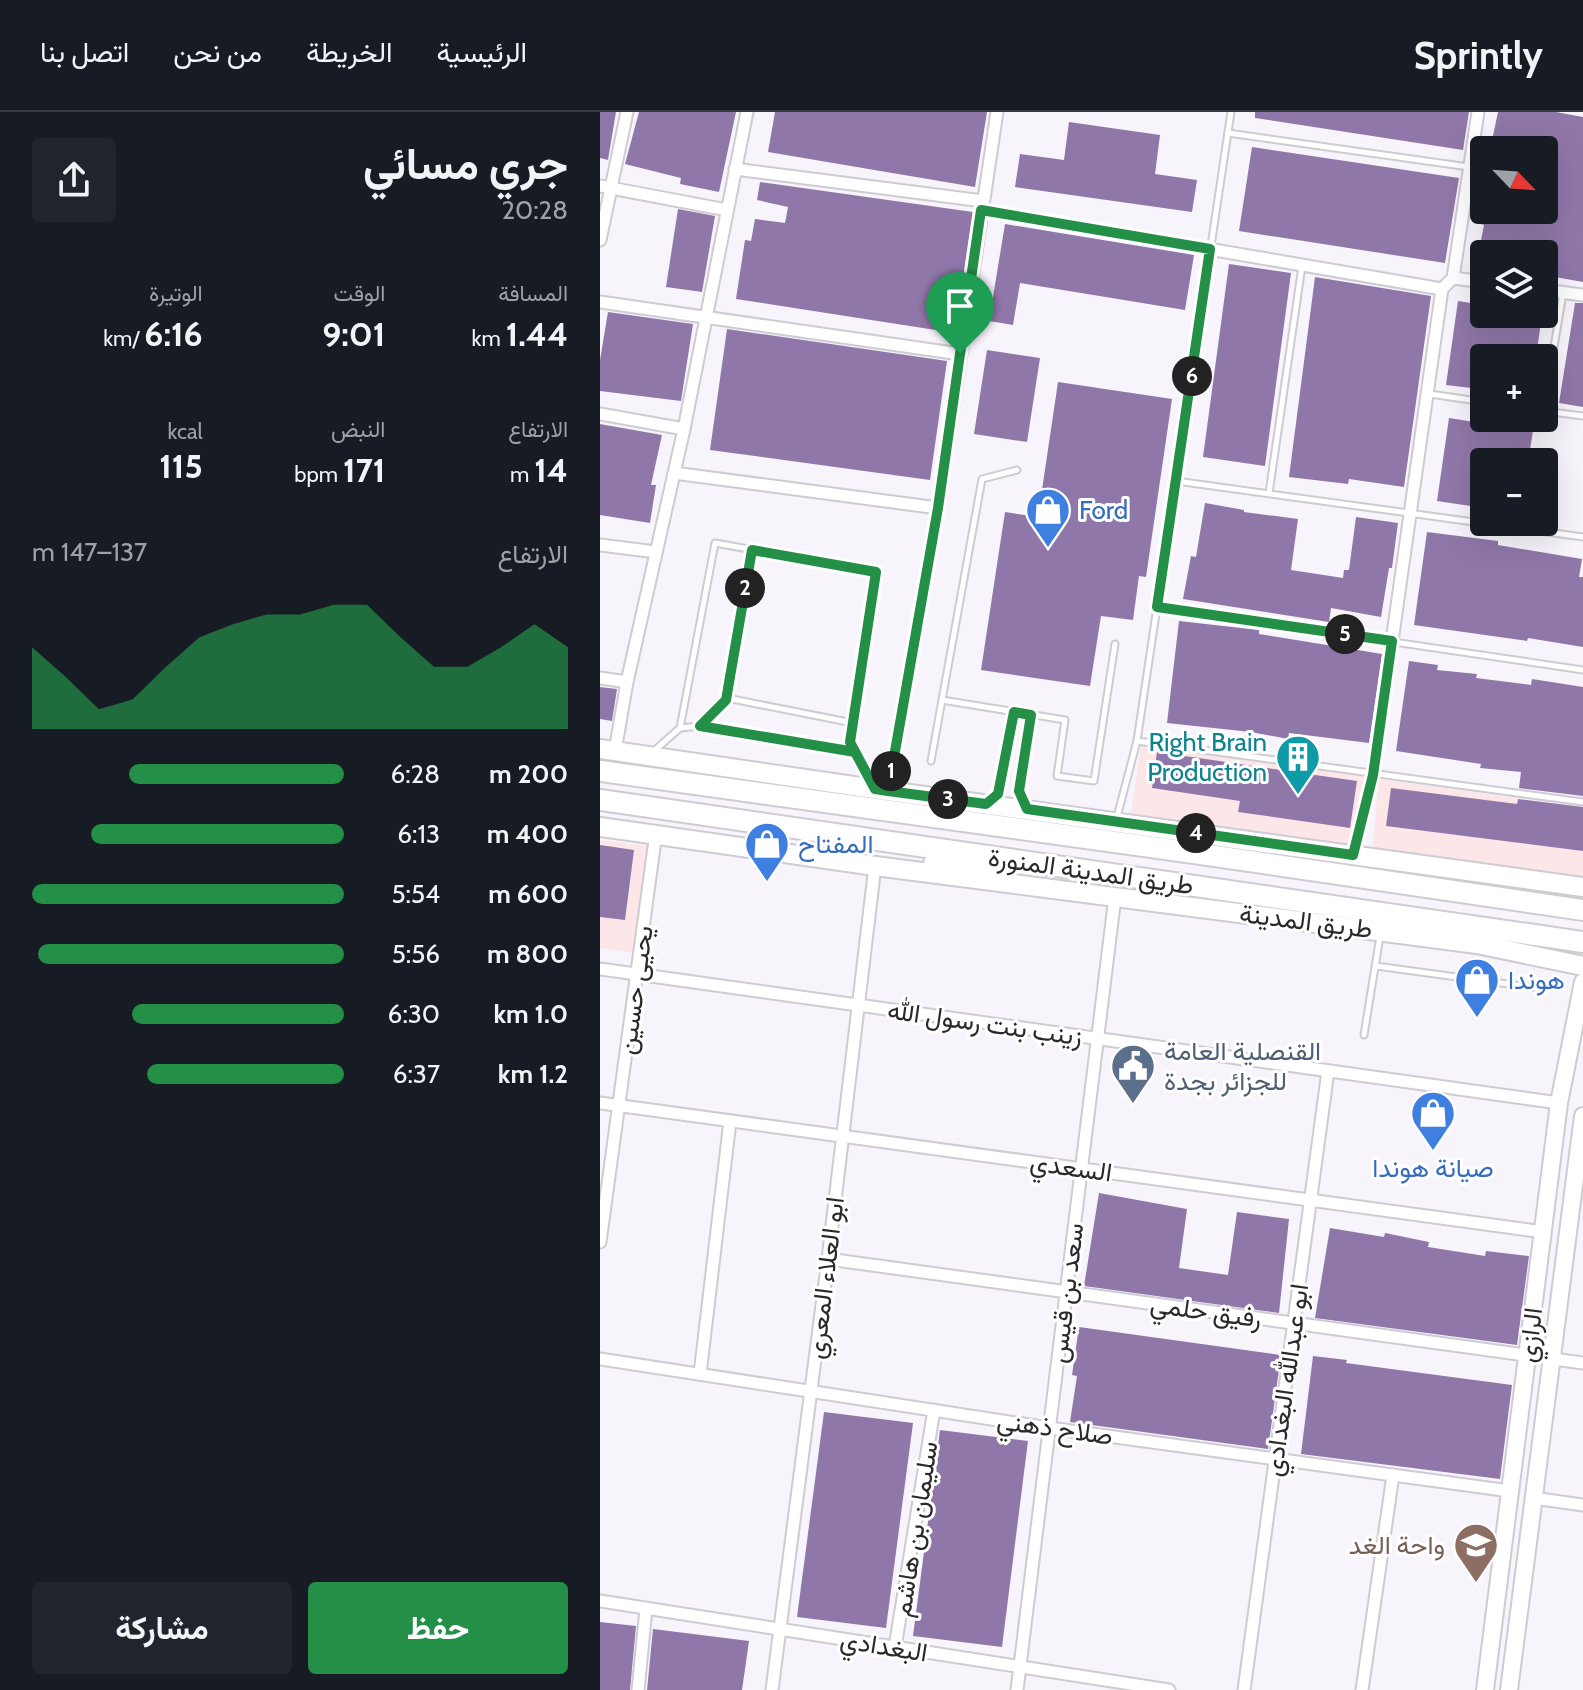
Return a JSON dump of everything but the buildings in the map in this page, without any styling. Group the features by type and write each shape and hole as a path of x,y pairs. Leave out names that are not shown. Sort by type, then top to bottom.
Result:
{"highway":[{"name":"طريق المدينة المنورة","path":"600,771 1583,910"},
{"name":"طريق المدينة المنورة","path":"600,800 1583,942"}],"main road":[{"path":"607,750 1583,887"},
{"path":"990,804 1310,870"},
{"name":"طريق المدينة","path":"600,827 1477,944 1583,966"},
{"path":"843,860 1054,866"}],"street":[{"path":"600,240 605,187 627,112"},
{"path":"607,750 627,682 684,429 747,112"},
{"path":"881,790 938,508 997,112"},
{"path":"1353,855 1373,775 1442,289 1453,278 1478,112"},
{"path":"735,169 982,205 1442,289"},
{"path":"605,187 727,210"},
{"path":"1453,278 1470,280"},
{"path":"1558,291 1583,295"},
{"path":"600,302 960,354"},
{"path":"600,414 684,429"},
{"path":"674,473 938,508"},
{"path":"600,545 656,552"},
{"path":"600,678 627,682"},
{"name":"يحيى حسين","path":"601,1235 656,833"},
{"name":"ابو العلاء المعري","path":"772,1690 875,866"},
{"name":"سعد بن قيس","path":"1017,1690 1115,897"},
{"name":"زينب بنت رسول الله","path":"600,969 1559,1103"},
{"name":"الرازي","path":"1485,1690 1559,1103 1583,982"},
{"name":"ابو عبدالله البغدادي","path":"1244,1690 1328,1071"},
{"name":"السعدي","path":"600,1103 1543,1232"},
{"name":"الرازي","path":"1509,1690 1551,1358 1575,1237 1575,1173 1583,1116"},
{"path":"700,1374 730,1121"},
{"path":"1550,1171 1575,1173"},
{"name":"رفيق حلمي","path":"828,1259 1583,1363"},
{"name":"صلاح ذهني","path":"600,1359 1049,1428 1510,1491"},
{"name":"سليمان بن هاشم","path":"895,1647 934,1410"},
{"path":"1362,1690 1393,1475"},
{"path":"1533,1498 1583,1505"},
{"name":"البغدادي","path":"600,1601 1169,1690"},
{"path":"638,1690 646,1609"}],"lane":[{"path":"1116,822 1137,741 1231,112"},
{"path":"1228,133 1469,167"},
{"path":"1269,493 1302,265"},
{"path":"1555,344 1563,292"},
{"path":"1427,394 1470,400"},
{"path":"1558,412 1583,416"},
{"path":"931,761 982,479 1017,470"},
{"path":"1176,481 1583,537"},
{"path":"680,728 715,543 876,572 850,742 881,790"},
{"path":"700,726 726,700 752,550"},
{"path":"1157,607 1583,670"},
{"path":"942,700 1065,720 1057,776 1094,781 1115,644"},
{"path":"726,700 853,723"},
{"path":"990,804 998,794 1014,712"},
{"path":"1027,809 1019,791 1031,715"},
{"path":"649,756 680,728 700,726 855,752"},
{"path":"1137,741 1583,802"},
{"path":"1364,1035 1381,931"},
{"path":"1376,966 1544,989"}],"shaded area":[{"path":"1141,746 1367,777 1356,852 1130,820"},
{"path":"1378,779 1583,807 1583,880 1373,850"},
{"path":"600,840 649,846 634,953 600,948"}],"place":[{"name":"Ford","path":"1048,549"},
{"name":"Right Brain Production","path":"1298,796"},
{"name":"المفتاح","path":"767,883"},
{"name":"هوندا","path":"1477,1019"},
{"name":"القنصلية العامة للجزائر بجدة","path":"1133,1105"},
{"name":"صيانة هوندا","path":"1433,1152"},
{"name":"واحة الغد","path":"1476,1584"}],"route":[{"path":"960,354 938,508 888,791 875,789 850,742 876,572 752,550 726,700 700,726 855,752 875,789 888,791 986,804 998,794 1014,712 1031,715 1019,791 1027,809 1353,855 1373,775 1392,641 1157,607 1210,249 981,210 960,354"}]}
